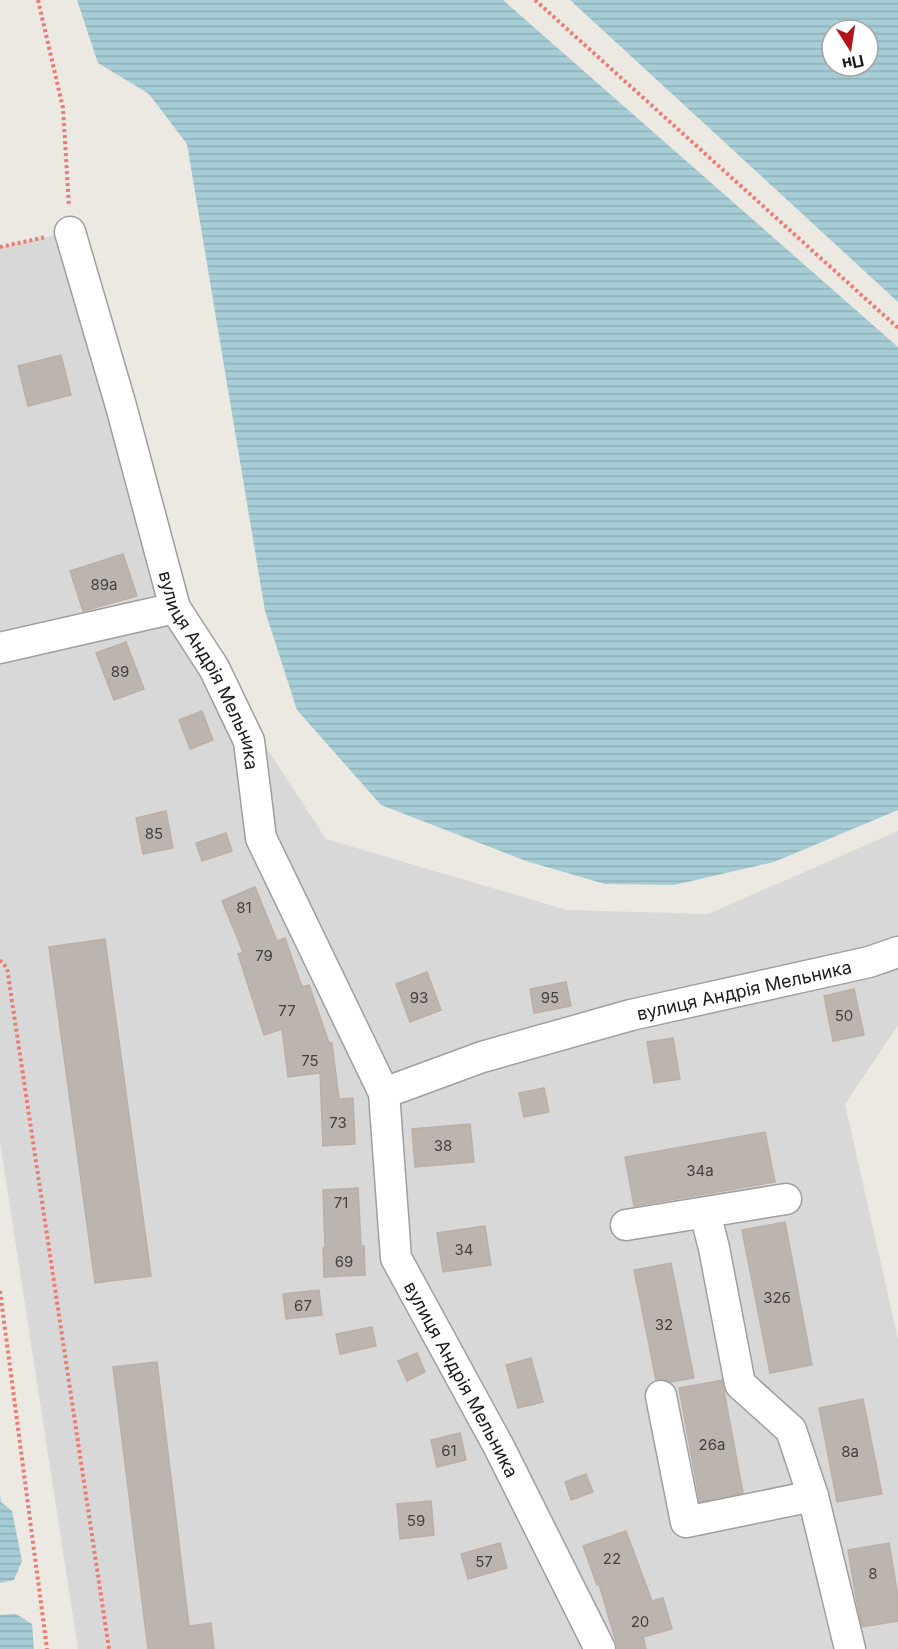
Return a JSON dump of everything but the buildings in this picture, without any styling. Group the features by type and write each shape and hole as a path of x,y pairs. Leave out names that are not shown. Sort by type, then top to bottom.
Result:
{"street":[{"name":"вулиця Андрія Мельника","path":"70,232 124,417 175,608 214,668 249,741 261,838 384,1093 396,1258 499,1447 600,1649"},
{"path":"0,648 175,608"},
{"name":"вулиця Андрія Мельника","path":"384,1093 482,1057 631,1015 869,962 898,952"},
{"path":"626,1225 786,1199"},
{"path":"705,1213 740,1384 791,1430 813,1496 849,1649"},
{"path":"661,1396 686,1522 813,1496"}],"path":[{"path":"0,247 70,232 63,108 38,0"},
{"path":"535,0 898,328"},
{"path":"0,960 7,968 109,1649"},
{"path":"0,1291 47,1649"}],"shaded area":[{"path":"70,232 175,608 326,839 567,910 708,914 898,831 898,1025 845,1104 898,1339 898,1649 78,1649 0,1142 0,247"}],"water":[{"path":"77,0 503,0 898,347 898,810 774,862 674,885 605,884 526,861 381,805 297,710 265,611 187,144 149,94 98,63"},
{"path":"570,0 898,0 898,302"},
{"path":"0,1494 1,1502 12,1511 22,1561 14,1580 0,1583"},
{"path":"16,1614 32,1624 34,1649 0,1649 0,1615"}]}
